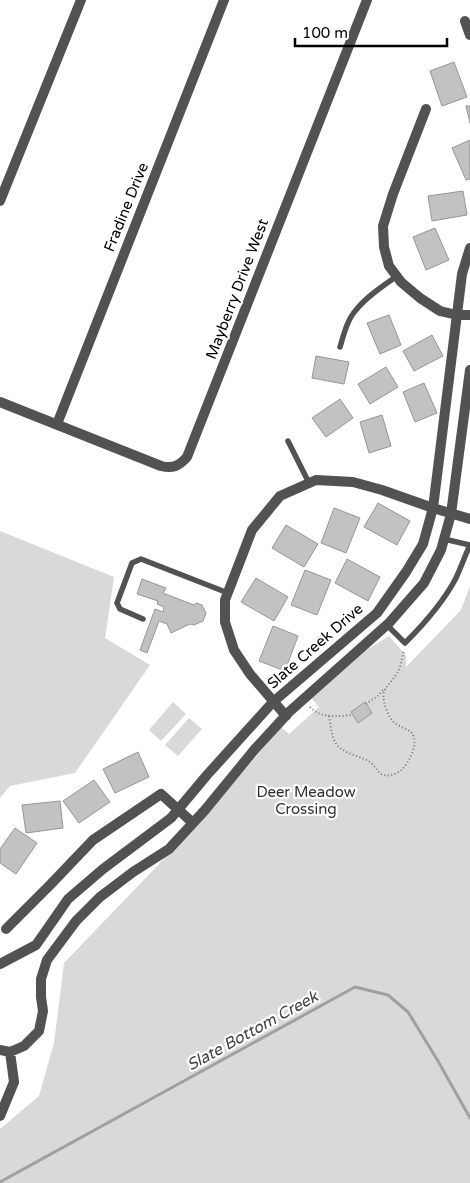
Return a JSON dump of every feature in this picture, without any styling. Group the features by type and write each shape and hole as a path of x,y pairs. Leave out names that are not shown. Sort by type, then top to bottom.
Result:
{"street":[{"path":"0,201 81,0"},
{"name":"Fradine Drive","path":"57,424 224,0"},
{"name":"Mayberry Drive West","path":"57,424 168,468 182,463 187,457 367,0"},
{"path":"467,20 470,35"},
{"path":"426,109 393,194 383,226 384,246 389,266 401,282 420,298 440,311 457,315 470,315"},
{"name":"Slate Creek Drive","path":"0,964 36,945 68,899 171,818 273,702 377,612 406,572 423,544 433,508 462,274 470,248"},
{"name":"Slate Creek Drive","path":"5,1051 24,1046 39,1031 43,1011 41,979 48,960 76,920 100,897 169,849 286,716 387,625 424,583 441,550 452,514 470,370"},
{"path":"0,402 57,424"},
{"path":"286,716 250,674 234,650 225,622 225,600 252,530 280,496 316,480 353,482 470,519"},
{"path":"6,929 93,840 160,794 193,823"},
{"path":"0,1116 14,1082 5,1051"}],"lane":[{"path":"340,347 356,309 397,276"},
{"path":"288,441 309,483"},
{"path":"387,625 405,643 440,605 456,578 470,545 444,539"},
{"path":"143,619 120,609 117,603 132,563 141,559 228,593"}],"path":[{"path":"366,704 380,695 395,676 399,669 405,643"},
{"path":"329,716 332,736 341,750 371,763 382,774 393,775 404,768 412,754 415,742 414,736 410,731 396,725 392,721 386,708 384,690"},
{"path":"303,700 314,711 329,716 352,715"}],"green space":[{"path":"0,531 114,577 105,638 150,665 75,773 10,786 0,798"},
{"name":"Deer Meadow Crossing","path":"470,586 470,1183 0,1183 0,1129 39,1096 54,1043 64,963 209,812 281,727 289,734 319,707 311,698 360,654 389,636 406,655 406,667 461,610"},
{"path":"173,702 186,714 161,741 149,730"},
{"path":"189,718 202,729 178,756 165,745"}],"building":[{"path":"454,62 467,97 442,106 430,71"},
{"path":"466,106 470,106 470,123"},
{"path":"470,140 470,179 466,180 452,148"},
{"path":"463,191 467,215 432,221 428,196"},
{"path":"435,228 449,260 426,270 413,237"},
{"path":"389,315 401,345 380,354 367,323"},
{"path":"432,335 443,356 414,371 403,351"},
{"path":"316,356 349,362 344,384 312,378"},
{"path":"386,367 398,387 370,404 358,384"},
{"path":"424,383 437,413 415,422 403,392"},
{"path":"340,399 353,418 326,437 312,418"},
{"path":"382,415 391,446 369,453 360,422"},
{"path":"378,503 410,521 397,545 364,527"},
{"path":"334,508 360,518 346,553 321,543"},
{"path":"286,525 318,544 304,567 272,548"},
{"path":"347,559 380,577 368,601 335,583"},
{"path":"305,570 331,580 317,615 291,605"},
{"path":"256,578 288,597 274,621 241,602"},
{"path":"142,579 166,588 163,593 194,605 196,603 202,605 206,613 203,621 194,625 190,624 171,633 167,624 159,621 147,653 140,650 155,609 163,612 164,607 157,604 158,601 137,594"},
{"path":"273,626 298,636 285,671 259,661"},
{"path":"365,702 372,713 358,723 351,712"},
{"path":"138,752 149,777 115,793 103,769"},
{"path":"94,780 110,802 79,823 63,801"},
{"path":"60,801 63,828 26,833 22,805"},
{"path":"15,828 37,843 16,874 0,863 0,849"}],"waterway":[{"name":"Slate Bottom Creek","path":"0,1182 355,987 388,995 408,1012 470,1118"}]}
